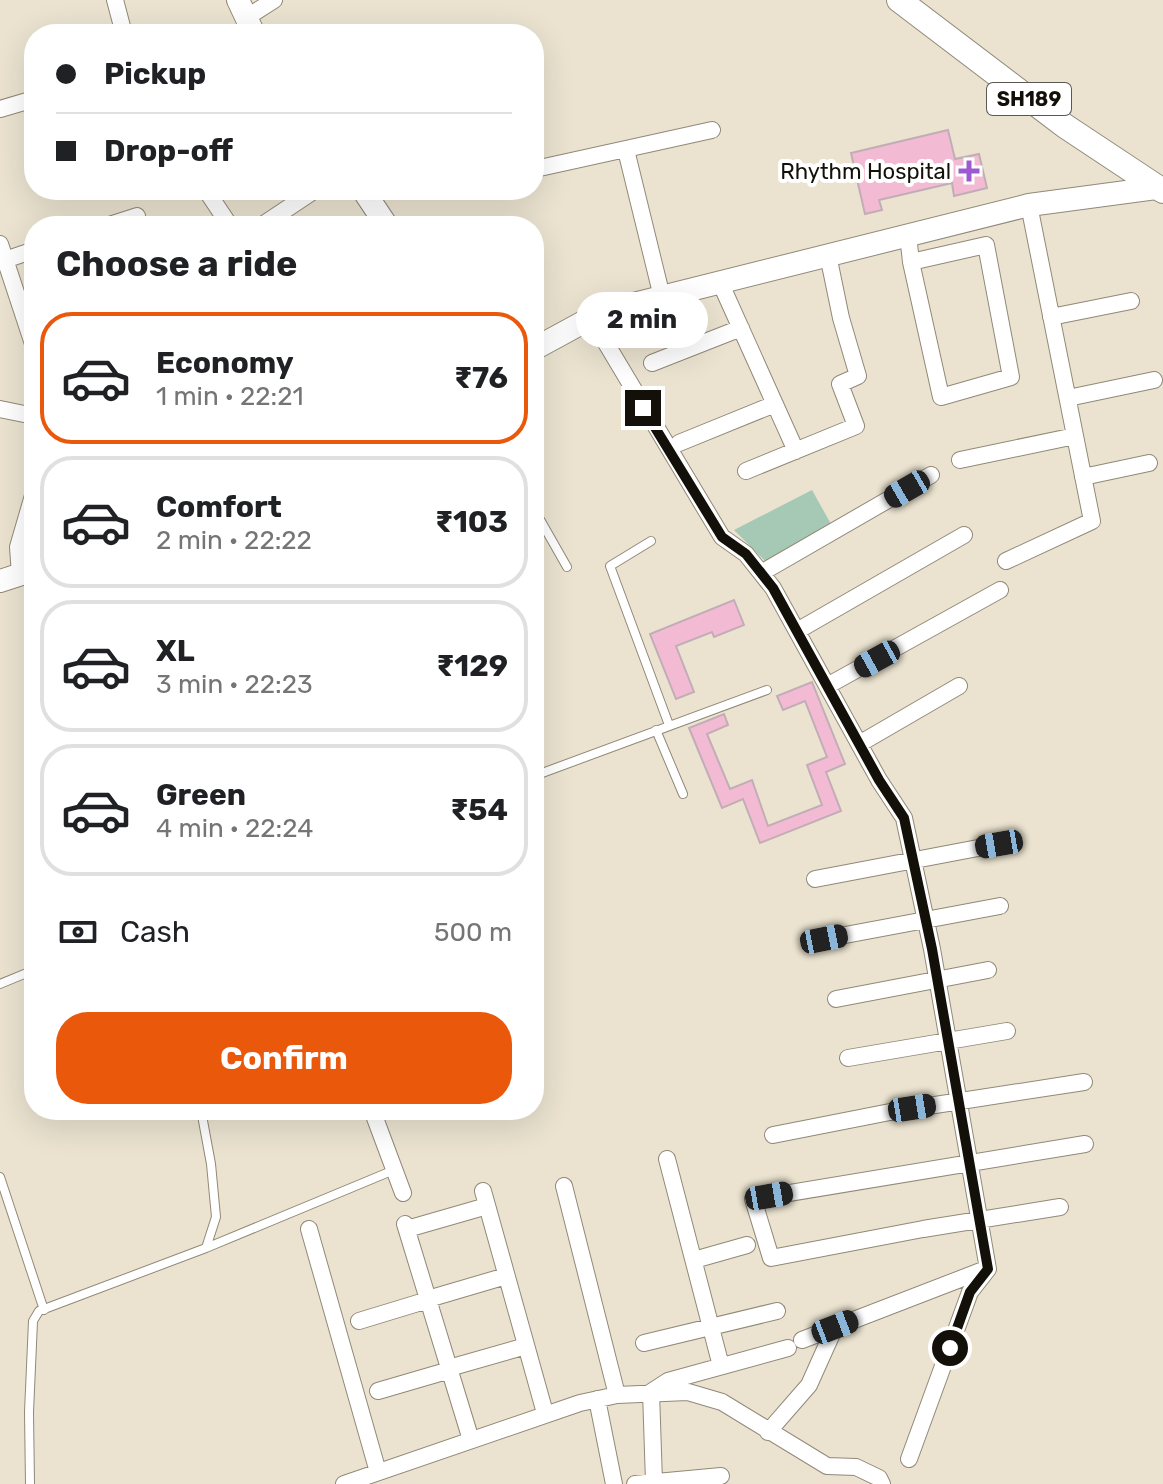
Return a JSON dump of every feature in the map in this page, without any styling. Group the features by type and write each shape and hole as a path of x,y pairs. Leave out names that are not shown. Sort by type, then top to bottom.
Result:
{"main road":[{"name":"SH189","path":"899,0 1065,126 1160,190"}],"street":[{"path":"115,0 121,24"},
{"path":"246,17 274,0"},
{"path":"0,109 24,102"},
{"path":"544,167 712,130"},
{"path":"626,150 662,297"},
{"path":"544,344 602,312 980,217 1029,205 1160,190"},
{"path":"276,216 300,200"},
{"path":"1006,561 1092,521 1029,205"},
{"path":"908,235 911,262 941,397 1011,377 980,217"},
{"path":"911,262 986,245"},
{"path":"24,251 3,252 24,308"},
{"path":"746,471 856,426 840,384 858,376 841,318 828,255"},
{"path":"720,282 796,451"},
{"path":"1051,317 1131,301"},
{"path":"591,318 722,537 746,554 773,588 859,744 904,818 926,920 988,1269 970,1292 909,1459"},
{"path":"652,363 741,328"},
{"path":"1068,398 1154,380"},
{"path":"679,443 775,404"},
{"path":"0,409 24,414"},
{"path":"960,460 1075,436"},
{"path":"1083,477 1149,463"},
{"path":"761,573 931,475"},
{"path":"18,576 18,547 24,526"},
{"path":"797,631 964,535"},
{"path":"827,686 1000,590"},
{"path":"859,744 959,686"},
{"path":"815,879 999,844"},
{"path":"824,939 1000,906"},
{"path":"836,999 988,970"},
{"path":"848,1058 1007,1031"},
{"path":"773,1135 890,1112 1084,1082"},
{"path":"376,1120 403,1193"},
{"path":"1060,1207 771,1258 753,1199 1085,1144"},
{"path":"667,1159 721,1366"},
{"path":"564,1186 617,1395"},
{"path":"471,1440 406,1226 485,1199 545,1413"},
{"path":"309,1229 378,1472"},
{"path":"694,1260 747,1245"},
{"path":"651,1392 668,1381 795,1344 988,1269"},
{"path":"359,1321 506,1276"},
{"path":"644,1343 777,1311"},
{"path":"768,1431 809,1385 835,1327"},
{"path":"378,1391 526,1346"},
{"path":"651,1392 654,1482"},
{"path":"344,1484 545,1413 617,1395 651,1392 688,1392 722,1402 827,1466 856,1467 879,1478 882,1484"},
{"path":"597,1399 614,1484"},
{"path":"635,1484 721,1476"}],"lane":[{"path":"544,527 567,567"},
{"path":"651,541 610,566 669,725"},
{"path":"544,772 767,690"},
{"path":"656,730 683,794"},
{"path":"0,984 24,974"},
{"path":"203,1120 216,1217 206,1248"},
{"path":"30,1484 33,1321 39,1311 206,1248 394,1170"},
{"path":"0,1177 44,1310"}],"green space":[{"path":"812,490 831,524 765,561 734,530"}],"building":[{"path":"948,130 955,159 979,154 987,188 954,196 952,183 879,200 882,210 865,214 851,153"},
{"path":"734,600 744,625 714,637 712,632 676,646 694,692 676,699 650,634"},
{"path":"812,682 845,764 826,772 841,811 760,843 743,799 722,808 689,728 724,714 728,725 707,734 730,789 752,780 768,826 822,805 807,765 827,757 805,701 783,710 777,696"}],"place":[{"name":"Rhythm Hospital","path":"969,171"}],"route":[{"path":"643,408 722,537 746,554 773,588 879,780 904,818 932,949 988,1269 970,1292 950,1348"}]}
